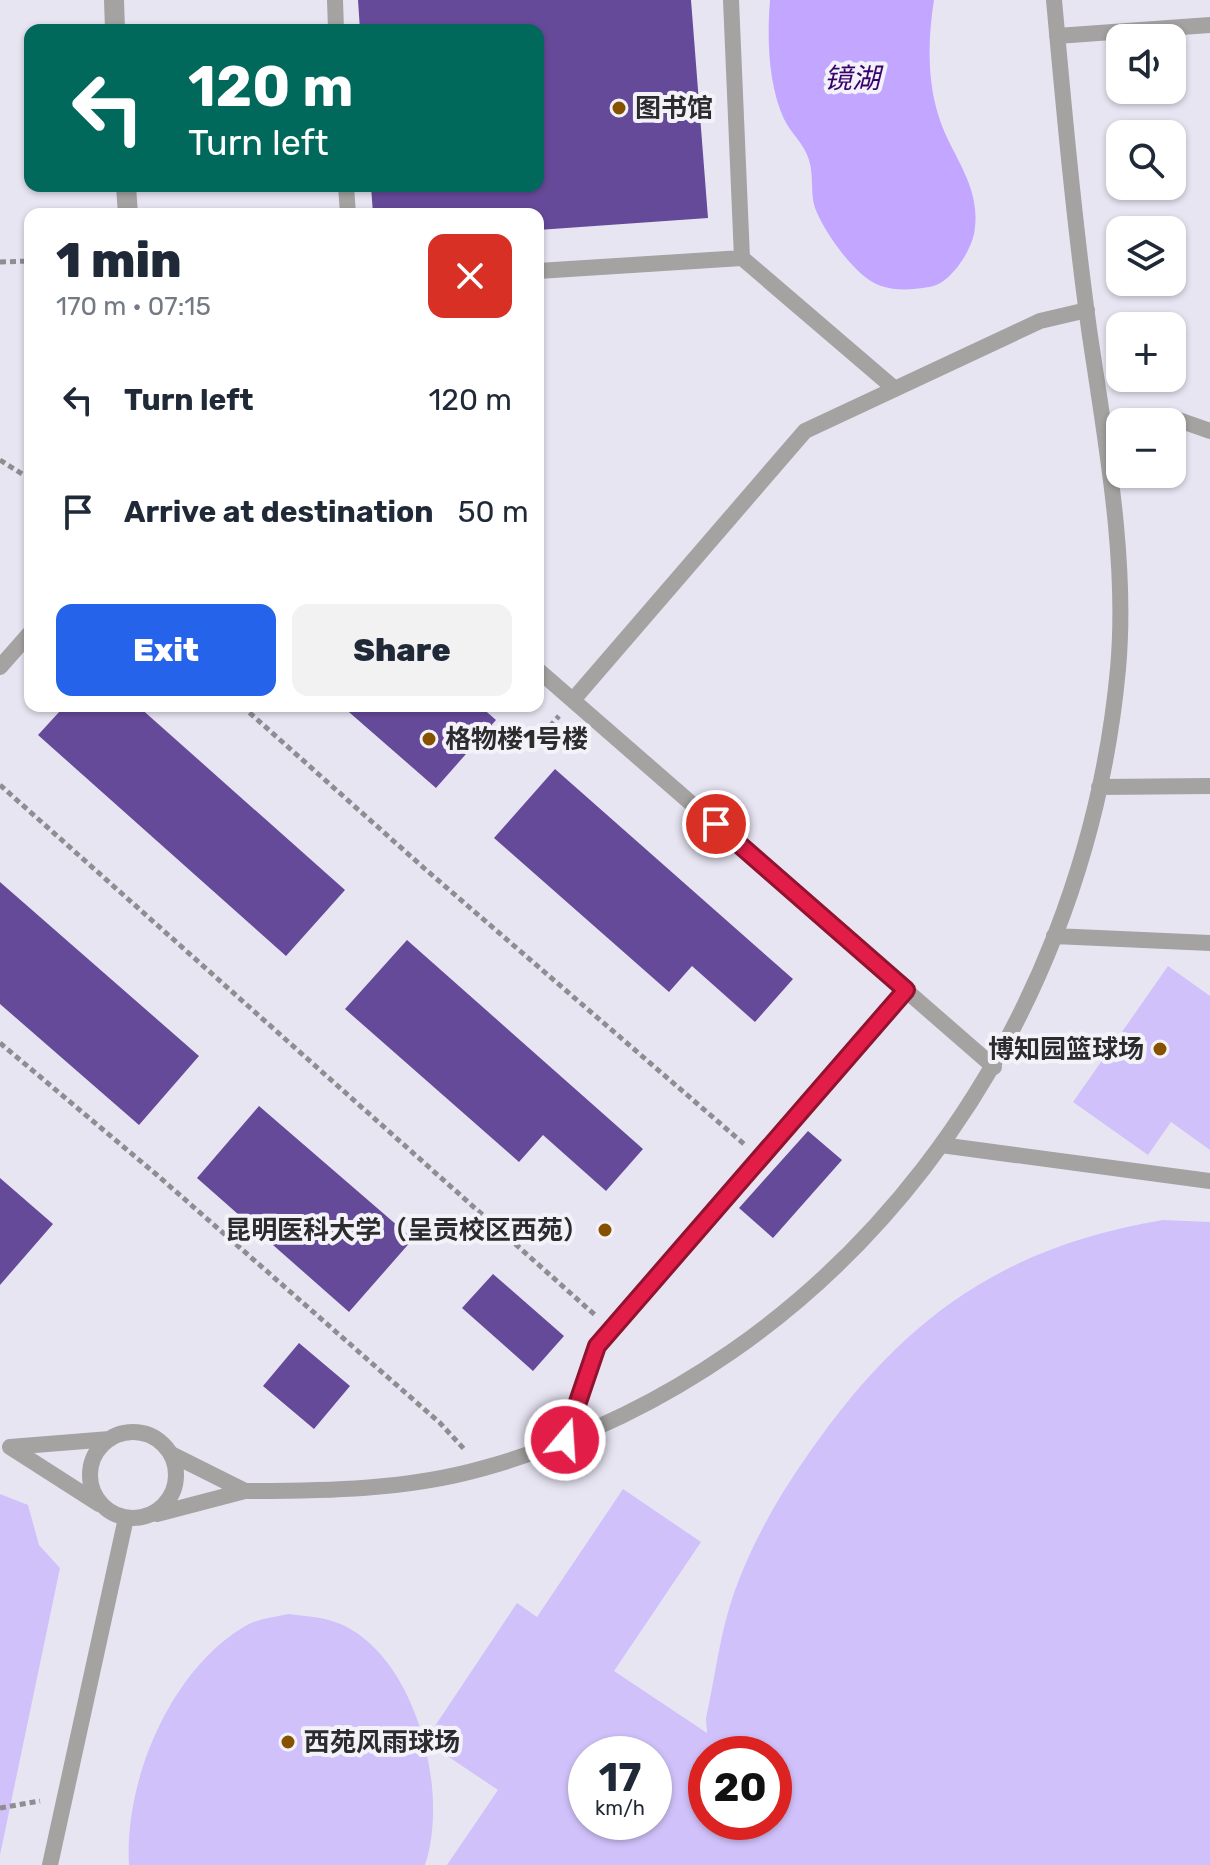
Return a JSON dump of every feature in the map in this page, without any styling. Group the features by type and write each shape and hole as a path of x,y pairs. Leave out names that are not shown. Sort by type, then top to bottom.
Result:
{"street":[{"path":"114,0 115,24"}],"lane":[{"path":"335,0 336,24"},
{"path":"731,0 742,258"},
{"path":"1054,0 1087,310 1107,408"},
{"path":"1057,36 1210,25"},
{"path":"544,271 742,258 895,389"},
{"path":"573,700 805,431 1040,321 1087,310"},
{"path":"1186,423 1210,431"},
{"path":"110,1439 99,1449 90,1477 101,1504 126,1516 245,1491 354,1490 482,1469 596,1429 672,1391 747,1344 827,1274 904,1193 994,1067 1026,1005 1054,936 1094,822 1118,667 1115,488"},
{"path":"0,667 24,640"},
{"path":"544,675 994,1067"},
{"path":"1099,787 1210,786"},
{"path":"1054,936 1210,943"},
{"path":"565,1440 597,1346 906,990"},
{"path":"941,1145 1210,1181"},
{"path":"137,1432 163,1444 171,1454 176,1467 172,1494 164,1506 126,1516 5,1445 110,1439 137,1432"},
{"path":"171,1454 245,1491"},
{"path":"50,1865 126,1516"}],"path":[{"path":"0,262 24,261"},
{"path":"0,460 24,475"},
{"path":"530,749 573,700"},
{"path":"249,712 425,869 760,1158"},
{"path":"0,785 611,1329"},
{"path":"0,1043 157,1175 440,1423 482,1469"},
{"path":"0,1808 65,1797"}],"shaded area":[{"name":"昆明医科大学（呈贡校区西苑）","path":"0,0 1210,0 1210,1865 0,1865"},
{"name":"博知园篮球场","path":"1168,966 1210,996 1210,1150 1171,1122 1148,1155 1073,1102"},
{"path":"1163,1220 1210,1222 1210,1865 447,1865 498,1790 425,1741 517,1603 537,1617 623,1489 701,1542 614,1671 707,1733 706,1718 721,1639 742,1572 782,1494 819,1439 889,1355 927,1321 967,1292 1010,1267 1057,1247"},
{"path":"0,1494 28,1505 39,1545 60,1568 0,1855"},
{"name":"西苑风雨球场","path":"289,1614 332,1621 365,1639 388,1663 406,1694 420,1728 429,1764 433,1800 432,1835 425,1865 129,1865 129,1833 143,1765 173,1701 193,1672 216,1648 242,1628 259,1620"}],"water":[{"name":"镜湖","path":"770,0 934,0 930,57 934,100 943,129 970,186 976,216 968,250 958,267 944,281 929,287 898,289 871,281 842,253 819,218 809,160 784,119 775,91 769,45"}],"building":[{"name":"图书馆","path":"358,0 691,0 708,218 544,230 544,208 373,208 371,192 544,192 544,24 360,24"},
{"path":"59,712 145,712 345,890 286,956 38,735"},
{"name":"格物楼1号楼","path":"349,712 487,712 496,720 436,788"},
{"path":"555,769 793,979 755,1022 692,966 669,992 494,838"},
{"path":"0,882 199,1056 139,1125 0,1004"},
{"path":"407,940 643,1149 606,1191 543,1135 519,1162 345,1009"},
{"path":"259,1106 413,1239 349,1312 197,1178"},
{"path":"808,1131 842,1160 773,1238 739,1208"},
{"path":"0,1178 53,1224 0,1285"},
{"path":"493,1274 564,1336 533,1371 462,1308"},
{"path":"299,1343 350,1386 314,1429 263,1386"}],"place":[{"name":"图书馆","path":"619,108"},
{"name":"格物楼1号楼","path":"429,739"},
{"name":"博知园篮球场","path":"1160,1049"},
{"name":"昆明医科大学（呈贡校区西苑）","path":"605,1230"},
{"name":"西苑风雨球场","path":"288,1742"}],"route":[{"path":"565,1440 597,1346 906,990 716,824"}]}
